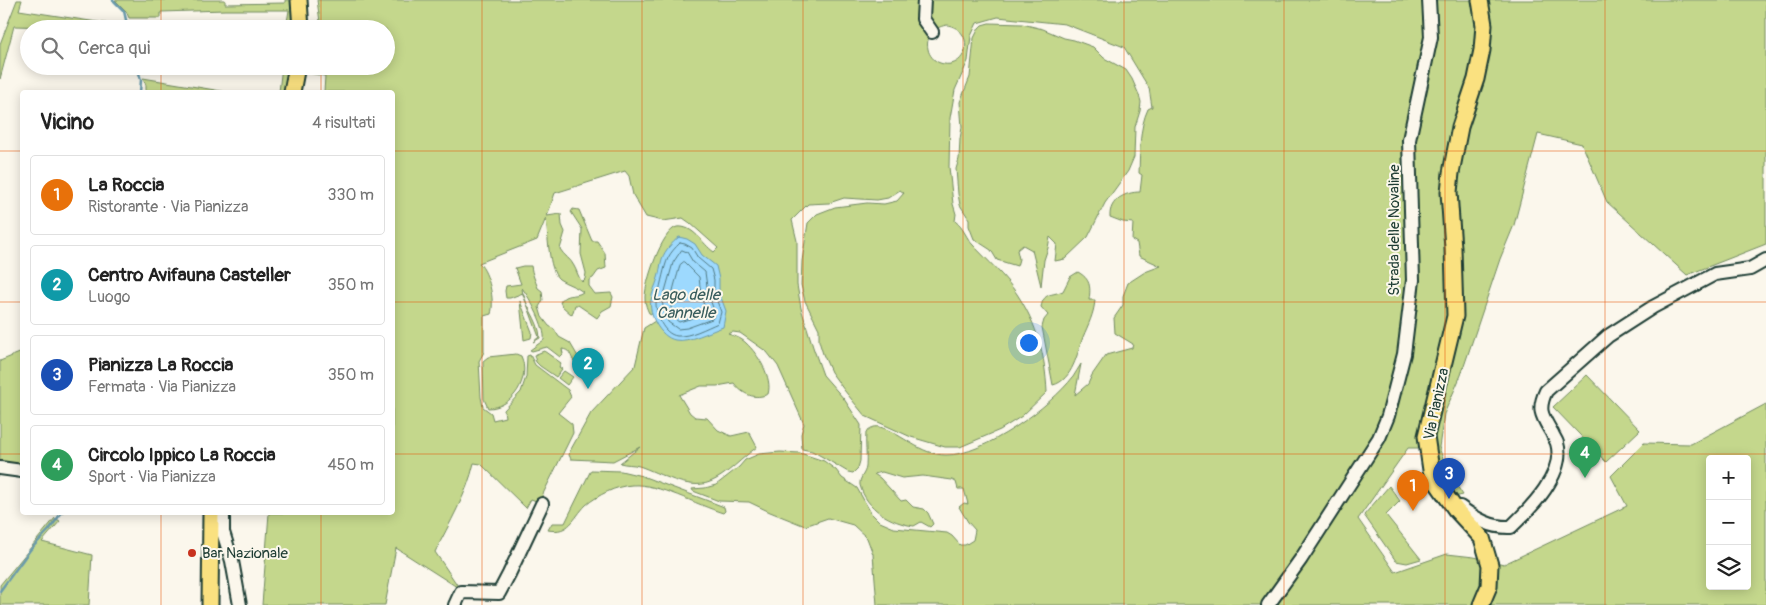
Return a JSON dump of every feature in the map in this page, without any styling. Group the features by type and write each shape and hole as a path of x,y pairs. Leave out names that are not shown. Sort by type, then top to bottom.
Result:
{"main road":[{"path":"300,0 301,20"},
{"name":"Via Pianizza","path":"1451,502 1437,483 1431,470 1426,436 1454,316 1450,182 1460,127 1476,79 1482,50 1484,25 1480,0"},
{"path":"292,90 295,75"},
{"path":"1451,502 1482,538 1490,565 1489,586 1481,605"},
{"path":"210,605 211,515"}],"street":[{"path":"924,0 923,19 932,32"},
{"name":"Strada delle Novaline","path":"1268,605 1301,559 1379,438 1388,416 1404,354 1413,280 1409,140 1431,37 1429,0"},
{"name":"Via Pianizza","path":"1451,502 1473,517 1497,527 1511,527 1534,504 1555,473 1558,461 1557,443 1542,415 1540,402 1546,391 1608,336 1653,307 1715,274 1750,269 1766,260"},
{"path":"0,468 20,471"},
{"path":"455,605 461,592 498,592 509,574 542,504"},
{"path":"223,515 223,532 232,561 240,605"}],"green space":[{"path":"17,0 22,0 19,10 84,20 20,20 20,26 14,26 0,79 0,44"},
{"path":"115,0 225,0 225,4 285,3 285,0 295,0 295,20 287,20 289,10 161,12 161,18 129,18 126,11"},
{"path":"317,0 1766,0 1766,244 1687,275 1607,202 1582,144 1538,134 1514,225 1500,259 1461,375 1444,414 1439,447 1447,471 1463,495 1454,497 1440,480 1428,448 1408,448 1358,519 1395,572 1447,554 1474,557 1504,564 1627,506 1611,476 1644,443 1691,444 1766,404 1766,605 877,605 873,554 867,538 853,525 828,518 805,526 749,502 719,501 693,491 692,489 716,485 745,460 759,454 800,453 824,461 836,470 842,478 857,488 871,513 880,522 894,528 947,533 960,545 965,545 973,540 975,530 959,507 964,503 968,504 964,489 958,489 956,482 952,480 923,476 902,478 882,472 874,474 901,501 906,500 913,507 924,509 933,524 930,527 921,522 914,526 897,522 874,508 863,494 860,485 866,467 866,432 869,429 880,427 928,452 946,455 961,453 997,438 1033,415 1063,389 1081,364 1075,395 1088,384 1106,355 1132,348 1133,344 1115,333 1114,318 1123,305 1123,296 1128,283 1145,272 1161,266 1139,256 1137,243 1132,240 1133,223 1123,222 1110,217 1110,211 1119,198 1134,192 1140,192 1142,175 1139,173 1141,132 1148,109 1152,107 1149,88 1124,47 1065,24 998,17 977,23 971,36 968,61 955,90 950,118 949,167 956,214 955,221 1017,294 1030,318 1039,341 1047,392 1022,416 1000,430 960,447 945,447 911,437 865,416 831,372 819,341 819,329 805,301 801,285 802,261 808,223 817,214 835,207 867,203 884,204 897,201 904,193 900,190 888,198 877,200 844,198 829,203 808,204 792,220 797,241 797,285 801,308 813,347 823,375 844,399 861,425 860,461 858,468 853,473 812,451 802,449 801,434 804,424 778,366 767,352 740,333 733,332 728,334 744,341 760,360 768,381 768,394 758,397 750,395 741,391 734,383 701,386 679,395 690,413 695,417 707,418 718,430 731,436 749,432 757,447 728,471 710,482 693,484 674,480 639,466 620,463 640,447 613,461 571,459 570,451 591,413 635,366 644,328 655,321 670,334 649,313 646,306 645,292 660,247 671,230 683,227 693,232 714,252 718,248 683,218 663,221 646,217 633,195 629,176 625,171 555,193 547,216 561,214 565,232 560,249 573,264 582,282 585,279 586,273 581,254 582,229 571,212 573,209 579,210 592,241 597,241 605,253 606,268 598,271 589,280 589,286 595,294 611,293 613,297 611,306 602,311 597,318 578,305 575,305 572,315 562,306 560,302 565,297 583,292 559,279 555,274 548,241 546,218 537,240 479,263 486,273 492,294 491,314 484,316 484,352 479,361 483,407 491,413 493,420 505,417 504,410 521,392 526,377 527,356 530,355 535,365 568,390 571,397 558,413 572,424 573,433 539,502 531,499 526,508 481,464 474,463 471,475 452,520 435,552 460,589 396,548 385,605 262,605 269,515 395,515 395,90 324,90 325,76 320,75 395,75 395,20 320,20","holes":["948,25 957,29 963,35 966,42 965,50 962,57 956,62 949,64 940,63 929,53 928,39 932,32 939,27"]},
{"path":"989,23 1022,24 1043,29 1093,47 1104,58 1126,70 1132,79 1141,102 1135,127 1134,157 1128,171 1105,203 1088,237 1065,259 1055,261 1057,244 1050,237 1044,260 1041,286 1032,250 1023,245 1017,250 1019,259 1017,266 997,260 991,250 974,239 969,226 969,219 960,205 956,169 959,159 962,127 960,102 970,77 974,38 982,25"},
{"path":"281,75 289,75 286,90 279,90"},
{"path":"143,78 215,90 146,90"},
{"path":"531,266 538,288 542,291 543,300 539,307 542,317 559,337 570,343 580,360 587,365 587,371 573,360 567,350 562,349 563,354 560,357 547,347 530,350 544,340 544,335 537,313 522,288 523,293 506,298 506,286 521,284 515,268"},
{"path":"1078,272 1089,283 1089,300 1095,300 1093,310 1070,372 1060,382 1053,385 1042,327 1048,315 1041,307 1042,302 1049,295 1063,291 1070,277"},
{"path":"520,301 532,332 531,338 524,340"},
{"path":"527,305 539,331 540,338 533,342 539,337"},
{"path":"544,351 561,363 559,367 562,369 556,377 536,362 534,355"},
{"path":"20,353 20,468 0,465 0,361"},
{"path":"516,354 521,356 524,373 518,390 505,403 497,407 488,408 484,399 483,361 488,357"},
{"path":"564,371 573,377 567,385 558,378"},
{"path":"1587,375 1640,430 1606,462 1553,407"},
{"path":"591,470 621,471 642,476 724,507 725,511 723,513 654,487 632,485 614,489 596,498 586,505 570,524 561,530 548,530 552,523 565,523"},
{"path":"1389,486 1400,501 1386,515 1421,559 1407,563 1396,561 1364,515"},
{"path":"55,518 60,521 42,542 92,555 89,605 0,605 0,585"}],"water":[{"name":"Lago delle Cannelle","path":"679,237 695,244 702,255 716,266 719,292 726,311 723,327 686,340 675,340 664,334 656,324 651,312 652,294 659,276 661,261 669,247"}],"waterway":[{"path":"113,0 124,11 126,20"},
{"path":"140,75 140,90"},
{"path":"0,591 30,550 60,515"}],"place":[{"name":"Centro Avifauna Casteller","path":"588,389"},
{"name":"Circolo Ippico La Roccia","path":"1585,478"},
{"name":"Pianizza La Roccia","path":"1449,499"},
{"name":"La Roccia","path":"1413,511"},
{"name":"Bar Nazionale","path":"192,553"}]}
